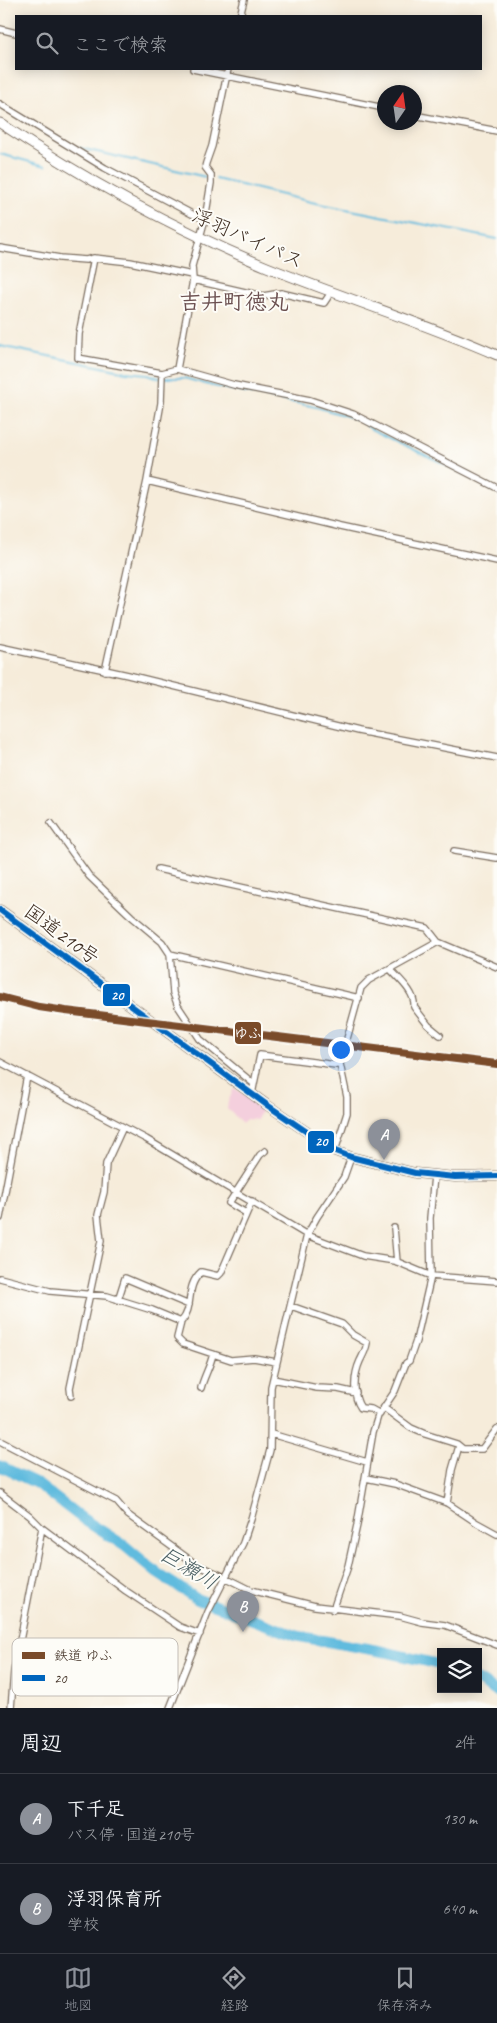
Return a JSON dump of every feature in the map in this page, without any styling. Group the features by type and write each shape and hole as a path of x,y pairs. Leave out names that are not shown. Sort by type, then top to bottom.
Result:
{"highway":[{"name":"浮羽バイパス","path":"0,123 79,174 199,237 323,289 497,355"},
{"name":"国道210号","path":"0,910 252,1094 335,1151 351,1157 434,1176 497,1176"}],"street":[{"path":"240,15 244,0"},
{"path":"0,29 15,33"},
{"path":"198,70 377,107"},
{"path":"177,368 192,278 192,266 205,219 211,175 205,167 212,146 228,70"},
{"path":"0,104 106,168 192,214 205,219"},
{"path":"422,117 497,131"},
{"path":"0,248 60,258 86,260 94,258 130,262 263,296 281,293 324,303 328,297"},
{"path":"94,258 79,334 78,358 162,375 177,368 234,386 310,400 353,414 497,488"},
{"path":"105,671 147,481 161,403 162,375"},
{"path":"147,481 340,528 497,561"},
{"path":"0,647 128,675 358,731 497,758"},
{"path":"51,823 89,876 131,916 162,942 170,954 173,993 178,1006 200,1039 254,1084"},
{"path":"454,851 497,858"},
{"path":"158,869 427,928 438,942 497,968"},
{"path":"335,1151 346,1113 347,1097 340,1064 344,1046 350,1034 361,988 369,980 438,942"},
{"path":"170,954 358,998"},
{"path":"390,969 410,992 414,1000 414,1007 428,1025 440,1035"},
{"path":"252,1094 260,1056 340,1064"},
{"path":"0,1062 123,1127 236,1191 307,1235 364,1256 397,1262 431,1276 497,1281"},
{"path":"0,1218 26,1076"},
{"path":"71,1396 70,1388 102,1237 98,1215 104,1192 106,1164 123,1127"},
{"path":"246,1213 229,1203 260,1155 265,1151"},
{"path":"178,1688 208,1612 243,1543 251,1519 270,1450 272,1434 271,1387 307,1235 344,1177 351,1157"},
{"path":"333,1610 348,1566 366,1478 373,1432 380,1414 395,1391 406,1363 409,1361 416,1340 431,1276 430,1218 434,1176"},
{"path":"252,1201 221,1273 218,1276 201,1272 196,1277 190,1289 186,1317 181,1322 177,1338 183,1344 230,1360 254,1358 276,1362"},
{"path":"394,1228 397,1262"},
{"path":"0,1278 50,1291 91,1294 118,1300 152,1310 181,1322"},
{"path":"118,1300 125,1278 189,1305"},
{"path":"291,1306 342,1324 353,1335 367,1343 357,1369 356,1393 360,1408 371,1409 380,1414"},
{"path":"201,1388 203,1377 209,1369 212,1354"},
{"path":"273,1378 317,1388 338,1389 356,1393"},
{"path":"384,1408 411,1428 464,1449 482,1448 497,1429"},
{"path":"272,1434 367,1462"},
{"path":"0,1441 116,1501 128,1515 177,1552 197,1565 251,1590 333,1610 400,1616 444,1625 497,1645"},
{"path":"447,1503 458,1446"},
{"path":"366,1478 395,1484 447,1503 477,1524 497,1534"},
{"path":"0,1493 42,1528 142,1602 180,1627 200,1634"},
{"path":"20,1638 42,1528"},
{"path":"170,1708 175,1696"}],"shaded area":[{"path":"234,1088 263,1107 257,1120 246,1119 242,1124 227,1108"}],"waterway":[{"path":"80,148 206,177"},
{"path":"0,154 46,166"},
{"path":"216,179 311,202 497,239"},
{"path":"0,346 126,372 148,374 159,378 184,378 213,386 316,407 359,420 371,429 467,475"},
{"path":"471,478 497,492"},
{"name":"巨瀬川","path":"0,1466 36,1483 83,1519 125,1546 157,1573 197,1599 297,1636 386,1652 437,1664"},
{"name":"巨瀬川","path":"482,1683 497,1692"}],"rail line":[{"name":"ゆふ","path":"0,997 39,1007 66,1011 497,1064"}],"transit line":[{"name":"20","path":"0,910 267,1105 335,1151 351,1157 415,1173 455,1177 497,1176"}],"place":[{"name":"下千足","path":"384,1160"},
{"name":"浮羽保育所","path":"243,1632"}],"district":[{"name":"吉井町徳丸","path":"234,301"}]}
